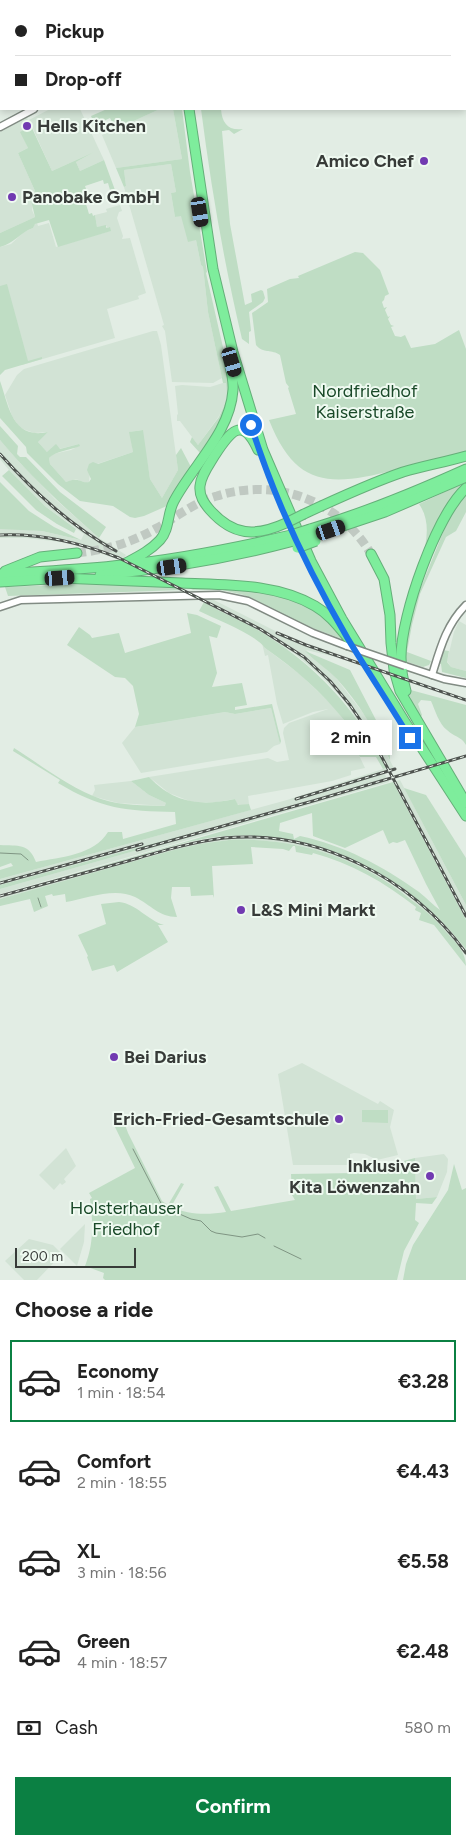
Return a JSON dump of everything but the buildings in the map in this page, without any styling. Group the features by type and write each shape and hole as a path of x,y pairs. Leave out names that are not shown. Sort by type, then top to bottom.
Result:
{"highway":[{"path":"122,565 143,554 162,538 174,500 225,422 233,388 226,345 211,279 187,110"},
{"path":"187,110 213,269 232,352 263,450 311,561 338,610 405,722 466,816"},
{"path":"226,345 259,452"},
{"path":"347,642 307,560 282,507 253,438 245,431 236,431 229,435 204,474 200,487 202,498 217,519 236,530 258,532 276,528 286,523 304,514 351,492 396,475 466,456"},
{"path":"414,496 466,469"},
{"path":"0,574 122,565 294,541 313,535 351,517 400,502 466,476"},
{"path":"418,721 406,694 402,670 402,643 406,618 418,581 443,520 466,488"},
{"path":"0,582 131,572 187,565 368,522 400,502"},
{"path":"0,574 40,558 77,553"},
{"path":"372,554 380,568 386,588 393,661 400,691 466,803"},
{"path":"60,578 223,584 274,592 316,606 329,616 347,642 466,826"}],"street":[{"path":"0,127 32,110"},
{"path":"0,607 21,600 219,595 248,601 313,633 347,642 405,666 466,683"},
{"path":"432,675 447,630 466,605"}],"shaded area":[{"path":"48,110 80,110 104,160 80,171 76,162 94,152 52,171 29,120"},
{"path":"158,110 173,110 182,159 116,168 102,135"},
{"path":"27,118 30,127 21,132 28,148 18,153 35,191 32,210 35,217 0,233 0,132"},
{"path":"171,164 176,192 171,193 175,217 181,215 196,240 203,267 208,312 222,378 213,383 172,382 165,331 162,326 164,325 124,187 126,186 124,170"},
{"path":"120,205 122,211 119,212 117,218 123,236 122,239 130,238 146,293 138,296 139,299 107,309 115,338 22,365 0,364 0,247 11,244 37,223 38,226 49,223 56,247 110,231 109,227 106,228 107,226 97,227 95,215 107,212 106,209"},
{"path":"157,331 161,345 178,470 162,498 150,479 142,430 130,432 133,452 97,464 91,463 89,482 86,483 76,479 66,482 50,464 49,458 53,454 71,450 79,446 79,444 47,452 38,442 48,432 34,433 20,428 12,416 5,395 17,375 24,369"},
{"path":"226,382 227,399 219,416 198,445 180,421 177,421 175,386 210,387"},
{"path":"0,440 55,499 99,538 126,555 124,558 120,557 117,559 70,543 26,538 0,538 0,529 5,528 42,531 81,540 84,534 46,507 9,470 0,459"},
{"path":"204,598 207,600 210,598 289,638 333,652 332,656 306,650 336,678 367,718 394,768 383,771 389,782 0,894 0,889 299,804 0,885 0,879 287,800 386,768 343,699 321,676 295,654 274,640 203,601"},
{"path":"459,621 466,625 466,671 451,667 447,661 454,632"},
{"path":"262,643 265,648 301,675 334,707 344,720 339,725 355,747 365,768 351,771 351,775 332,781 248,796 249,804 241,806 237,804 235,799 217,802 192,802 169,793 149,777 268,758 277,762 289,760 283,733 284,728 289,723 328,709 313,712 283,724 277,704 268,655 265,656"},
{"path":"271,708 280,744 267,752 141,773 122,743 135,727 225,712 235,714"},
{"path":"400,780 466,905 466,920 393,782"},
{"path":"131,781 149,795 166,803 166,806 118,803 92,796 95,790 94,785"},
{"path":"233,836 275,838 304,843 335,852 371,868 409,892 432,912 466,949 466,956 431,916 384,879 357,865 329,854 269,841 229,840 192,846 0,899 0,895 197,840"},
{"name":"Erich-Fried-Gesamtschule","path":"302,1063 378,1104 380,1101 394,1110 390,1127 398,1155 377,1160 365,1154 354,1153 350,1154 350,1163 348,1165 293,1165 278,1074"},
{"path":"66,1148 76,1166 64,1179 66,1182 62,1185 60,1183 54,1190 39,1175"},
{"name":"Inklusive Kita Löwenzahn","path":"444,1154 448,1159 447,1172 437,1197 416,1199 415,1158"},
{"path":"85,1224 84,1242 77,1266 60,1249"},
{"path":"29,1239 53,1245 62,1254 37,1280 24,1280 5,1261"}],"green space":[{"path":"105,110 158,110 116,129 110,118 95,125 91,116"},
{"path":"173,110 182,110 206,273 230,378 229,403 215,433 200,453 190,442 192,437 198,445 219,417 227,399 226,383 223,383 208,312 203,267 196,240 188,242 181,216 175,217 171,193 176,192 171,164 124,170 126,186 124,187 116,168 182,159"},
{"path":"201,110 221,110 224,122 227,125 233,129 243,129 234,134 229,130 222,131 230,224 245,305 252,302 251,294 261,290 265,298 263,302 249,312 251,331 249,332 249,344 242,339 229,282"},
{"path":"31,126 52,171 94,152 76,162 80,171 104,160 119,201 111,202 109,198 112,197 108,183 104,184 103,180 85,186 86,189 82,191 89,214 95,215 97,227 106,225 106,228 110,227 111,231 58,247 49,220 35,224 33,228 10,243 0,247 0,233 35,217 31,200 35,191 18,153 28,148 20,132"},
{"name":"Nordfriedhof Kaiserstraße","path":"355,252 363,253 380,270 389,294 385,296 382,302 384,308 387,307 385,310 388,317 390,316 388,319 391,325 394,326 391,327 395,336 401,337 405,335 411,348 435,344 459,330 466,349 466,452 373,475 353,479 335,479 319,477 304,470 291,459 280,443 269,420 296,414 289,387 286,383 280,355 262,350 256,345 252,313 268,302 267,289 290,279 299,278 298,276"},
{"path":"7,284 28,361 42,357 42,359 5,370 0,375 0,286"},
{"path":"0,381 10,410 19,426 27,431 36,433 48,432 38,442 47,452 56,444 60,449 79,444 80,446 59,452 49,458 50,464 66,482 77,480 89,482 91,479 87,470 89,464 93,462 98,464 133,452 129,432 143,430 150,479 162,498 178,470 176,455 181,448 191,467 169,505 135,518 130,517 113,506 80,501 58,484 27,453 26,447 0,418"},
{"path":"0,426 18,446 17,454 20,457 26,457 60,492 106,527 99,538 48,491 11,453 0,440"},
{"path":"9,470 46,507 76,529 74,533 36,510 2,476"},
{"path":"0,482 29,511 54,527 81,540 42,531 0,529"},
{"path":"466,482 414,585 426,544 427,534 424,513 419,504"},
{"path":"466,494 466,512 456,531 446,537 420,594 412,625 407,652 431,661 429,665 423,667 404,661 406,631 417,597 446,525"},
{"path":"104,583 173,586 181,590 8,596 5,587"},
{"path":"187,587 229,588 270,593 294,600 322,614 345,640 307,626 244,595 222,590 193,590"},
{"path":"204,602 261,632 300,659 334,691 349,709 375,747 386,768 383,769 376,757 360,757 339,725 344,720 307,681 253,638 199,611"},
{"path":"187,613 197,615 221,626 217,638 209,636 217,673 212,687 242,683 247,705 235,707 235,710 272,704 281,741 280,744 271,708 235,714 225,712 135,727 139,714 133,686 125,678 115,677 67,645 79,627 92,638 119,633 125,653 191,633"},
{"path":"442,650 449,651 447,662 451,667 466,671 466,678 442,672 441,664 438,663"},
{"path":"305,651 350,670 390,747 390,760 352,698 337,679"},
{"path":"407,689 466,705 466,745 444,727 431,701 421,700 418,704 422,715 419,720"},
{"path":"14,748 56,776 101,799 133,805 165,806 166,803 149,795 131,781 149,777 169,793 179,798 200,802 235,799 238,805 249,804 251,810 0,879 0,870 13,866 11,863 0,867 0,845 22,847 30,851 36,862 76,854 86,850 102,840 108,832 122,832 123,839 176,824 175,812 142,811 114,807 73,792 58,783 60,780 13,751"},
{"path":"393,782 466,920 466,949 442,922 414,897 384,876 352,859 318,847 282,839 246,836 209,838 170,847 0,895","holes":["312,813 313,836 345,848 383,830 389,844 405,840 440,910 419,892 377,865 332,845 300,836 294,839 293,834 279,831 280,823"]},
{"path":"404,788 426,795 466,858 466,905"},
{"path":"311,801 0,889 0,885"},
{"path":"229,840 277,842 301,846 348,861 370,872 390,884 434,919 460,949 466,966 434,925 419,920 421,913 415,910 416,907 404,898 367,874 327,857 313,853 312,855 296,852 295,846 289,851 251,847 253,864 212,866 214,898 213,895 191,896 190,887 172,887 171,898 177,917 165,915 135,897 119,893 101,894 66,902 65,894 53,896 52,894 45,896 48,906 34,912 30,899 0,906 0,899 174,850"},
{"path":"119,902 137,909 152,920 164,925 158,925 168,942 117,972 114,965 92,971 88,956 78,935 106,924 101,904"},
{"path":"362,1110 388,1110 388,1123 362,1122"},
{"name":"Holsterhauser Friedhof","path":"123,1119 162,1201 168,1205 181,1183 184,1184 171,1207 185,1212 205,1214 226,1212 214,1187 218,1186 231,1211 295,1200 292,1195 291,1174 358,1173 415,1158 416,1199 437,1197 432,1204 416,1203 415,1220 419,1223 404,1251 397,1280 105,1280 103,1278 104,1273 85,1266 92,1232 90,1199 92,1198 89,1193 135,1168 115,1127"},
{"path":"454,1164 462,1190 466,1188 466,1280 403,1280 406,1264 413,1245 448,1190"}],"waterway":[{"path":"0,853 21,854 28,860"},
{"path":"38,898 41,907"},
{"path":"133,1149 164,1209"},
{"path":"175,1212 201,1221 211,1231 216,1233 242,1237 258,1234 265,1238"},
{"path":"274,1246 301,1259"}],"tunnel":[{"path":"77,553 108,548 138,538 193,506 217,496 239,491 262,490 283,492 304,498 324,507 342,520 358,536 371,554"}],"railway":[{"path":"0,454 54,508 84,531 116,551"},
{"path":"0,535 46,537 90,548 119,558 260,629 304,657 330,681 350,705 369,733 466,916"},
{"path":"277,633 306,645 466,700"},
{"path":"137,850 466,756"},
{"path":"296,799 395,769"},
{"path":"0,896 187,845 224,838 259,837 293,842 327,851 360,864 390,881 418,902 444,926 466,953"},
{"path":"0,883 142,844"}],"place":[{"name":"Hells Kitchen","path":"27,126"},
{"name":"Amico Chef","path":"424,161"},
{"name":"Panobake GmbH","path":"12,197"},
{"name":"L&S Mini Markt","path":"241,910"},
{"name":"Bei Darius","path":"114,1057"},
{"name":"Erich-Fried-Gesamtschule","path":"339,1119"},
{"name":"Inklusive Kita Löwenzahn","path":"430,1176"}],"route":[{"path":"251,425 259,452 282,507 313,573 348,638 410,738"}]}
